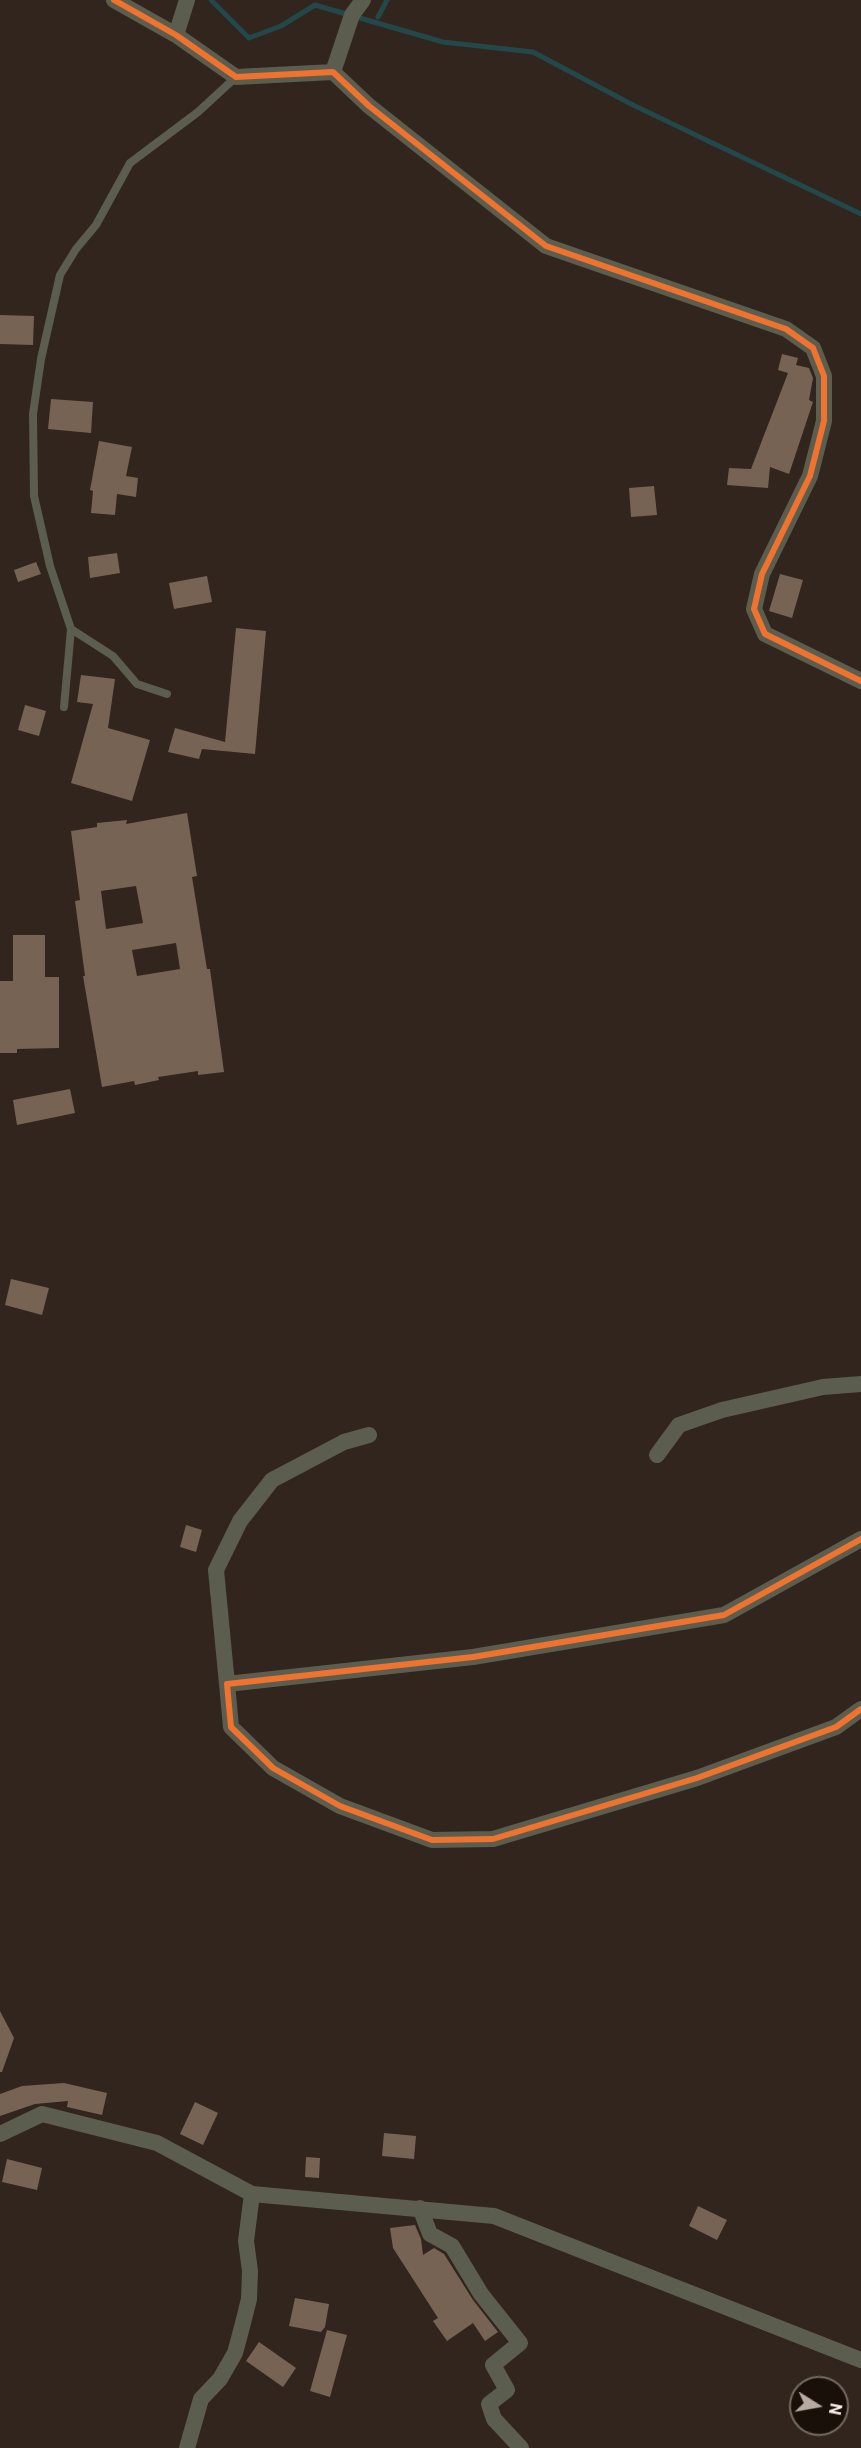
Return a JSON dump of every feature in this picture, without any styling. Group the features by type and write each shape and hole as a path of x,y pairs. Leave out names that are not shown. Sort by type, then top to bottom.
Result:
{"street":[{"path":"114,0 176,35 236,77 333,72 369,106 546,246 786,329 813,348 824,376 824,421 810,476 762,574 754,609 765,634 861,681"},
{"path":"176,35 186,0"},
{"path":"333,72 352,15 363,0"},
{"path":"657,1455 679,1425 722,1410 823,1387 861,1384"},
{"path":"369,1435 344,1442 272,1480 240,1521 216,1570 231,1726 273,1768 340,1806 432,1840 493,1839 698,1778 836,1727 861,1709"},
{"path":"227,1684 472,1657 724,1615 861,1539"},
{"path":"0,2134 42,2114 157,2143 252,2194 494,2216 861,2360"},
{"path":"187,2448 201,2399 220,2379 235,2353 242,2327 249,2299 250,2271 246,2241 252,2194"},
{"path":"420,2208 430,2234 452,2246 482,2294 520,2343 493,2365 507,2390 489,2404 494,2419 520,2448"}],"lane":[{"path":"64,707 71,629 50,566 34,496 33,414 41,359 60,275 76,249 96,225 130,163 198,112 236,77"},
{"path":"71,629 113,656 137,684 167,694"}],"building":[{"path":"0,315 34,316 33,345 0,344"},
{"path":"782,354 798,358 796,365 809,368 813,378 809,400 813,402 789,474 770,467 768,488 727,485 729,468 751,469 788,373 778,370"},
{"path":"51,399 93,402 91,433 48,429"},
{"path":"99,441 132,447 126,476 138,478 136,497 117,494 115,515 91,513 93,491 90,490"},
{"path":"654,486 657,515 631,517 629,488"},
{"path":"117,553 120,573 90,578 88,557"},
{"path":"36,562 41,574 18,582 14,570"},
{"path":"780,574 803,580 792,618 769,611"},
{"path":"207,576 212,602 174,609 169,583"},
{"path":"236,628 266,631 255,754 202,749 199,759 168,752 175,728 225,742"},
{"path":"81,675 115,679 108,728 150,740 132,801 71,783 93,704 77,702"},
{"path":"25,705 46,711 39,736 18,730"},
{"path":"187,813 197,876 192,877 207,969 210,969 224,1072 198,1075 198,1071 158,1077 159,1080 135,1085 134,1081 102,1087 83,976 85,976 75,901 80,900 71,831 97,827 97,823 127,820 126,824","holes":["136,886 143,923 106,929 101,891","176,943 180,969 137,976 132,950"]},
{"path":"13,935 45,935 45,977 59,977 59,1048 17,1049 17,1053 0,1053 0,981 13,981"},
{"path":"70,1089 75,1113 17,1125 13,1100"},
{"path":"11,1279 49,1288 42,1315 5,1305"},
{"path":"186,1525 202,1530 196,1552 180,1547"},
{"path":"0,2011 14,2038 2,2072 0,2072"},
{"path":"64,2083 107,2093 102,2115 67,2107 68,2101 35,2104 0,2116 0,2094 22,2086"},
{"path":"195,2102 218,2113 203,2145 180,2134"},
{"path":"384,2133 416,2136 414,2159 382,2156"},
{"path":"306,2157 320,2158 319,2178 305,2177"},
{"path":"7,2159 42,2168 37,2190 2,2182"},
{"path":"698,2206 727,2220 717,2240 689,2226"},
{"path":"415,2225 421,2239 423,2255 434,2248 444,2254 473,2300 498,2332 485,2341 473,2323 447,2341 433,2321 438,2318 393,2248 390,2228"},
{"path":"295,2298 329,2304 325,2327 321,2332 289,2326"},
{"path":"327,2330 347,2335 330,2397 310,2391"},
{"path":"259,2342 296,2368 283,2387 246,2361"}],"waterway":[{"path":"211,0 249,38 281,26 315,5 443,42 533,52 633,105 861,214"},
{"path":"378,17 387,0"}],"cycle path":[{"path":"114,0 176,35 236,77 333,72 369,106 546,246 786,329 813,348 824,376 824,421 810,476 762,574 754,609 765,634 861,681"},
{"path":"861,1539 724,1615 473,1657 227,1684 231,1727 273,1768 340,1806 432,1840 493,1839 697,1778 836,1727 861,1709"}]}
